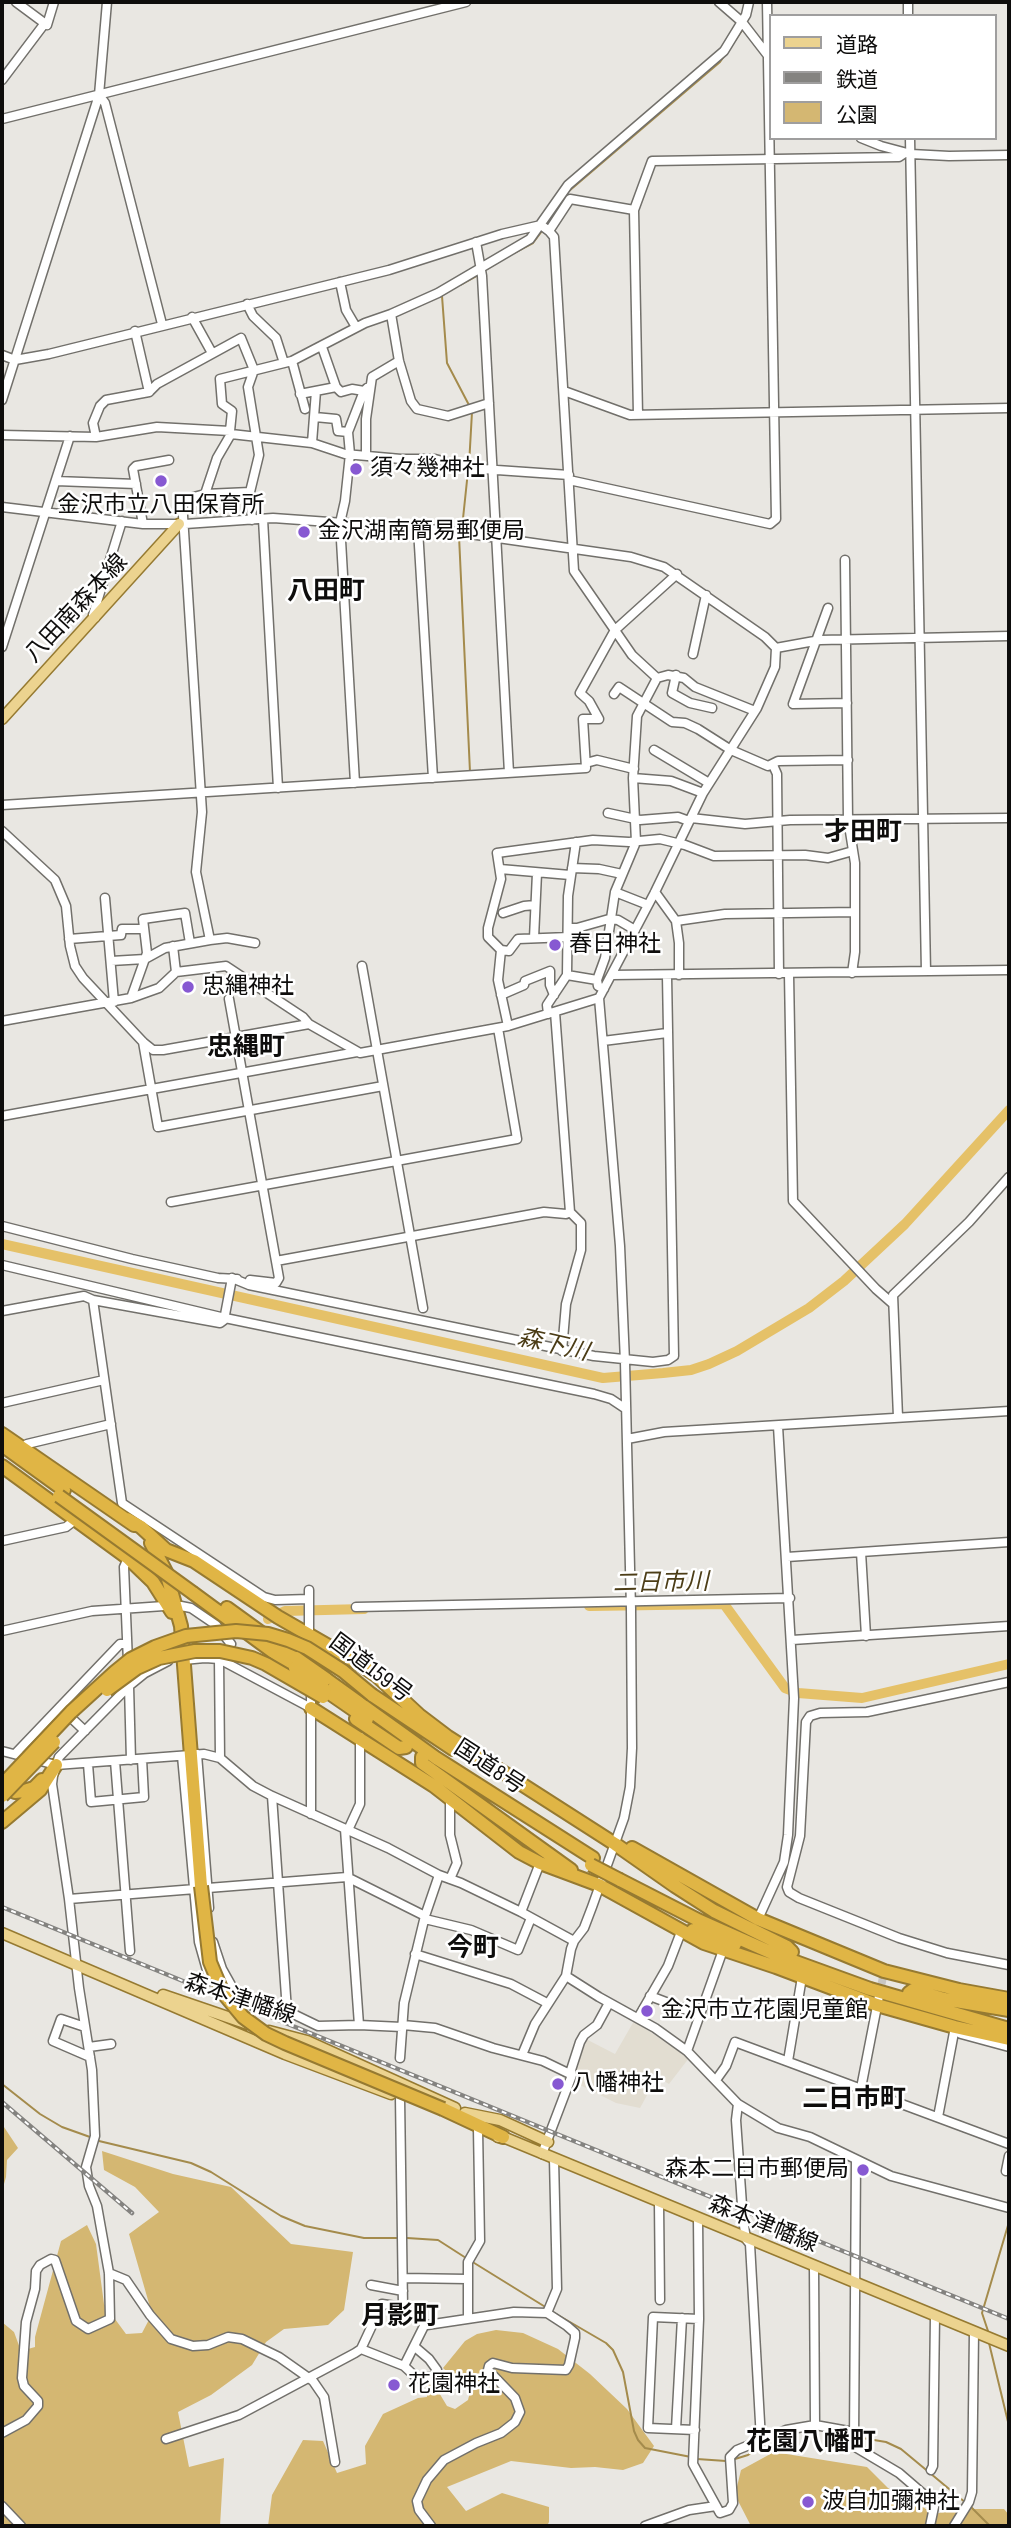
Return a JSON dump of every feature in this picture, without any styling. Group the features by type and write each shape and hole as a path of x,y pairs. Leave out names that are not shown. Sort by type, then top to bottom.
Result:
{"highway":[{"path":"2,1434 141,1527 166,1550 194,1561 275,1615 377,1675 449,1741 615,1844 714,1911 788,1947 785,1954 774,1956 696,1931 654,1914 599,1885 540,1863 494,1834 450,1794 311,1707"},
{"name":"国道8号","path":"2,1446 61,1493 296,1663 324,1689 436,1758 592,1862"},
{"name":"国道8号","path":"2,1455 61,1493"},
{"path":"2,1466 128,1558 153,1582 166,1600 177,1629 210,1962 223,1993 243,2017 266,2034 503,2137"},
{"path":"127,1519 149,1540 166,1572 181,1626 180,1659"},
{"name":"国道159号","path":"2,1785 71,1712 131,1659 186,1636 236,1631 268,1634 288,1640 307,1648 344,1671 429,1742 523,1808 530,1819"},
{"name":"国道159号","path":"2,1796 98,1697 120,1678 159,1658 195,1651 234,1653 324,1689 399,1748 406,1746"},
{"path":"372,1695 517,1791 533,1800 553,1805"},
{"name":"国道8号","path":"406,1746 500,1810 700,1921 870,1989 1009,2031"},
{"path":"422,1757 422,1763 585,1881"},
{"path":"2,1785 15,1791 34,1788 56,1765"},
{"path":"2,1822 40,1790 56,1765"},
{"path":"615,1844 630,1847 758,1919 883,1974 1009,1999"},
{"path":"654,1914 655,1918 681,1932 723,1950 878,2001 954,2030 1009,2039"},
{"name":"国道8号","path":"785,1954 1009,2021"},
{"path":"909,1993 913,1990 954,2001 1009,2010"}],"main road":[{"name":"八田南森本線","path":"2,719 182,524"},
{"name":"森本津幡線","path":"2,1933 335,2074 400,2097 497,2137 503,2137 1009,2346"},
{"name":"森本津幡線","path":"112,1979 307,2041 465,2113 499,2131 503,2137"},
{"path":"465,2113 500,2120 548,2141"}],"street":[{"path":"16,2 44,23"},
{"path":"2,80 44,23 47,24 54,2"},
{"path":"2,400 99,95 107,2"},
{"path":"2,119 466,2"},
{"path":"719,2 741,22 769,58"},
{"path":"205,494 217,458 230,432 232,411 222,404 220,379 290,362 356,327 392,317 481,272 530,239 568,185 724,51 746,15 749,2"},
{"path":"766,2 769,58"},
{"path":"99,95 105,103 162,324"},
{"path":"2,435 96,437 157,427 230,432 312,443 350,454 401,460 435,459 469,468 569,477 770,524 776,519 770,140"},
{"path":"867,140 908,153 949,156 1009,155"},
{"path":"910,140 926,971"},
{"path":"638,415 634,210 652,161 900,157 908,153"},
{"path":"549,231 570,199 634,210"},
{"path":"541,225 554,237 574,571 632,655 657,678"},
{"path":"2,355 15,360 340,282 541,225"},
{"path":"476,242 481,272 509,773"},
{"path":"340,282 346,310 356,327"},
{"path":"247,304 253,316 276,338 290,362 304,409"},
{"path":"192,317 212,353"},
{"path":"392,317 399,361 411,401 417,409 442,416 489,404"},
{"path":"135,331 149,392"},
{"path":"96,437 93,423 100,406 106,401 149,392 157,384 241,338 254,370 248,387 259,455 250,492 252,520"},
{"path":"321,346 337,387 341,391 364,391"},
{"path":"366,454 366,419 372,377 399,361"},
{"path":"355,783 340,523 350,454 348,432 364,391 370,384"},
{"path":"300,394 337,387"},
{"path":"312,443 316,391"},
{"path":"564,391 630,415 1009,408"},
{"path":"315,417 336,419 338,431 348,432"},
{"path":"2,647 70,436"},
{"path":"215,441 226,444"},
{"path":"143,524 133,469 136,466 169,460"},
{"path":"56,481 136,484"},
{"path":"210,940 197,872 202,811 182,500 205,494 250,492"},
{"path":"2,507 143,524 299,519 418,528 647,560 677,574 765,637 776,648 775,667 755,711 703,793 602,994 508,1026 2,1116"},
{"path":"263,519 278,788"},
{"path":"95,618 93,615 122,521"},
{"path":"418,528 433,778"},
{"path":"845,560 848,819 853,851 855,912 852,973"},
{"path":"2,805 586,768 583,719 599,719 589,701 580,693 615,630 677,574"},
{"path":"693,654 706,596"},
{"path":"828,608 793,705 847,703"},
{"path":"776,648 817,640 1009,636"},
{"path":"522,2054 547,2003 566,1976 574,1941 584,1928 624,1818 630,1787 631,1605 625,1361 620,1246 603,1041 602,994 597,980 605,958 615,892 636,842 634,774 637,716 657,678 668,675 684,678 695,687 755,711"},
{"path":"676,675 672,694 690,703 712,708"},
{"path":"614,694 619,687 672,722 685,723 731,750 768,766 778,761 848,760"},
{"path":"654,750 709,783"},
{"path":"586,763 597,760 634,774 671,781 703,793"},
{"path":"773,765 776,774 779,974"},
{"path":"608,813 636,819 678,817 745,824 777,820 1009,818"},
{"path":"2,831 55,880 66,906 75,965 83,978 111,1003 143,1042 153,1050 309,1024"},
{"path":"635,930 618,920 609,919 569,932 518,939 509,951 501,950 488,937 501,879 497,853 593,840 636,842 660,839 714,856 805,855 828,858 853,851"},
{"path":"562,1351 566,1304 580,1250 581,1223 570,1212 551,1013 547,1005 567,975 571,871 576,856 576,842"},
{"path":"500,869 537,873 599,869 622,874"},
{"path":"534,938 537,873"},
{"path":"615,892 648,905"},
{"path":"655,892 676,921 679,975"},
{"path":"105,898 111,961 111,1003"},
{"path":"503,913 535,905"},
{"path":"676,921 716,914 855,912"},
{"path":"131,998 147,953 143,919 185,913 190,943"},
{"path":"69,939 121,935 122,929 144,929"},
{"path":"111,961 145,959 173,946 210,940 227,938 255,943"},
{"path":"173,946 176,972"},
{"path":"501,950 498,979 508,1026"},
{"path":"2,1021 111,1003 159,988 176,972 226,966 303,1017 309,1024 357,1052"},
{"path":"362,966 423,1308"},
{"path":"611,975 1009,970"},
{"path":"501,995 550,971 550,985 554,995"},
{"path":"789,974 793,1201 892,1303"},
{"path":"567,975 597,980"},
{"path":"232,1280 562,1351 625,1361 653,1362 668,1360 674,1356 667,976"},
{"path":"2,1226 142,1262 218,1278 276,1283 279,1278 229,999"},
{"path":"171,1202 517,1139 498,1028"},
{"path":"603,1041 667,1033"},
{"path":"143,1042 158,1127 383,1086"},
{"path":"898,1417 893,1295 969,1222 1009,1177"},
{"path":"276,1261 544,1212 570,1212"},
{"path":"2,1265 225,1317 594,1394 626,1406"},
{"path":"2,1311 84,1296 93,1300 220,1323 225,1317 232,1280"},
{"path":"93,1300 122,1503 264,1597 309,1602 311,1814"},
{"path":"2,1403 104,1380"},
{"path":"627,1439 664,1432 1009,1410"},
{"path":"24,1447 23,1442 40,1438 43,1441 111,1424"},
{"path":"758,1919 784,1862 788,1835 794,1698 778,1426"},
{"path":"2,1541 66,1527 75,1520"},
{"path":"787,1557 1009,1542"},
{"path":"861,1552 866,1636"},
{"path":"128,1558 124,1567 131,1760"},
{"path":"356,1607 631,1605 790,1598"},
{"path":"2,1631 92,1611 164,1606"},
{"path":"181,1606 191,1608 216,1625 232,1644 219,1659 220,1758"},
{"path":"792,1640 1009,1626"},
{"path":"15,1754 120,1643 126,1644"},
{"path":"2,2433 26,2420 38,2406 38,2400 24,2386 22,2378 26,2322 35,2289 36,2271 40,2265 51,2259 55,2260 76,2321 88,2329 110,2319 109,2273 97,2206 89,2186 86,2167 94,2139 89,2052 52,1784 59,1757 129,1686 162,1663 180,1659 219,1659 311,1707"},
{"path":"1009,1682 867,1712 820,1713 810,1716 806,1723 800,1836 787,1887 789,1892 799,1898 898,1938 947,1953 1009,1965"},
{"path":"59,1706 85,1731"},
{"path":"359,2025 347,1877 346,1830 360,1804 360,1737"},
{"path":"2,1751 56,1765 204,1754 220,1758 253,1786 272,1796 388,1848 439,1875 521,1912 574,1941"},
{"path":"190,1755 201,1888 201,1954 209,1977 222,1969"},
{"path":"190,1755 201,1888 222,1969 236,1994"},
{"path":"88,1764 91,1802 144,1797 142,1759"},
{"path":"115,1761 130,1951"},
{"path":"450,1794 450,1835 457,1863 450,1879"},
{"path":"272,1796 287,2011 318,2026 435,2028 543,2061 572,2075"},
{"path":"521,1912 540,1863"},
{"path":"400,2058 404,2003 415,1954 439,1875"},
{"path":"69,1899 347,1877 425,1918 471,1930 518,1950 531,1918"},
{"path":"638,2018 668,1966 681,1932"},
{"path":"687,2051 723,1950"},
{"path":"415,1954 511,1984 547,2003"},
{"path":"566,1976 638,2018 687,2051 738,2104 778,2128 810,2137 891,2176 1009,2208"},
{"path":"788,2061 802,1977"},
{"path":"650,1996 700,2015"},
{"path":"861,2088 878,2001"},
{"path":"542,2154 572,2075 571,2070 580,2042 584,2035 597,2025 609,2003"},
{"path":"85,2027 61,2019 53,2041 89,2052 111,2044"},
{"path":"256,2026 256,2040"},
{"path":"938,2117 954,2030 1009,2047"},
{"path":"716,2080 726,2066 735,2042 1009,2144"},
{"path":"335,2053 335,2074"},
{"path":"400,2097 403,2307"},
{"path":"738,2104 736,2120 746,2239 750,2244 761,2440"},
{"path":"468,2318 469,2260 480,2241 478,2129"},
{"path":"1006,2171 1009,2156"},
{"path":"549,2310 557,2290 554,2159"},
{"path":"856,2160 854,2435 857,2448 899,2473 928,2498 934,2507 930,2526"},
{"path":"659,2203 660,2300"},
{"path":"698,2219 699,2319 693,2464 720,2513 729,2510 733,2503 730,2461 737,2450 786,2430 815,2425 854,2435"},
{"path":"814,2267 815,2425"},
{"path":"109,2273 126,2280 150,2315 171,2339 193,2346 208,2345 235,2337 279,2357 307,2377 324,2397 335,2462"},
{"path":"403,2278 467,2279"},
{"path":"371,2285 403,2291"},
{"path":"166,2439 239,2415 361,2348 382,2304 403,2307 415,2320 425,2324 549,2310 575,2333 569,2365 566,2370 559,2371 512,2368 493,2363 489,2366 488,2370 515,2398 520,2412 515,2421 501,2433 444,2460 427,2480 417,2501 419,2510 431,2526"},
{"path":"931,2470 935,2316"},
{"path":"695,2430 648,2428 653,2317 699,2319"},
{"path":"676,2430 682,2318"},
{"path":"404,2366 425,2324"},
{"path":"954,2526 972,2492 974,2332"},
{"path":"415,2347 429,2359 437,2376"},
{"path":"361,2348 404,2366 417,2378 437,2376 455,2384"},
{"path":"2,2505 21,2526"},
{"path":"645,2526 689,2510 716,2506"}],"shaded area":[{"path":"634,2021 689,2058 669,2084 657,2077 640,2108 616,2103 572,2081 572,2069 584,2038 615,2054"}],"green space":[{"path":"2,2124 18,2148 7,2160 2,2191"},
{"path":"102,2151 173,2174 231,2187 291,2244 353,2252 344,2310 328,2325 284,2329 266,2342 252,2365 211,2395 178,2412 189,2467 224,2458 220,2526 2,2526 2,2322 14,2332 21,2351 35,2347 35,2337 61,2241 87,2225 96,2244 104,2304 126,2334 142,2333 152,2314 129,2234 159,2212 135,2187 104,2170"},
{"path":"496,2330 523,2333 558,2349 590,2374 627,2409 654,2446 643,2463 623,2470 571,2468 511,2461 447,2487 466,2511 502,2493 549,2507 547,2526 268,2526 272,2495 303,2440 323,2441 337,2473 366,2464 365,2446 383,2414 418,2398 427,2397 426,2384 435,2386 447,2406 455,2409 468,2400 471,2388 443,2368 465,2341 477,2334"},
{"path":"774,2452 867,2467 888,2488 935,2514 956,2509 1004,2509 1009,2515 1009,2526 751,2526 735,2495 741,2470"}],"waterway":[{"path":"569,191 720,62 743,29"},
{"path":"545,226 565,196"},
{"path":"514,253 533,243 542,231"},
{"path":"484,271 503,259"},
{"path":"460,285 480,274"},
{"path":"442,296 447,363 470,407"},
{"path":"394,317 411,309"},
{"path":"469,465 472,412"},
{"path":"462,528 468,471"},
{"path":"459,536 470,772"},
{"name":"森下川","path":"2,1244 603,1378 691,1370 737,1351 809,1308 844,1281 905,1224 1009,1110"},
{"name":"二日市川","path":"589,1606 724,1604 785,1688 798,1693 862,1698 1009,1664"},
{"name":"二日市川","path":"268,1619 285,1611 364,1609"},
{"path":"2,2084 40,2114 62,2127 90,2137"},
{"path":"99,2141 191,2163 211,2172 281,2216 305,2226 364,2238 398,2238"},
{"path":"988,2331 982,2313 1009,2222"},
{"path":"407,2238 438,2240 466,2258"},
{"path":"471,2261 547,2308"},
{"path":"551,2311 606,2343 613,2350 623,2372 634,2431 645,2448 691,2457"},
{"path":"989,2343 1009,2426"},
{"path":"856,2437 886,2442 901,2449 966,2503"},
{"path":"735,2459 748,2455 770,2441"},
{"path":"697,2459 726,2461"},
{"path":"970,2506 990,2526"}],"tunnel":[{"path":"879,1996 883,1977"}],"railway":[{"path":"2,1907 1009,2319"},
{"path":"2,2102 132,2213"}],"place":[{"name":"須々幾神社","path":"356,469"},
{"name":"金沢市立八田保育所","path":"161,481"},
{"name":"金沢湖南簡易郵便局","path":"304,532"},
{"name":"春日神社","path":"555,945"},
{"name":"忠縄神社","path":"188,987"},
{"name":"金沢市立花園児童館","path":"647,2011"},
{"name":"八幡神社","path":"558,2084"},
{"name":"森本二日市郵便局","path":"863,2170"},
{"name":"花園神社","path":"394,2385"},
{"name":"波自加彌神社","path":"808,2502"}],"district":[{"name":"八田町","path":"326,592"},
{"name":"才田町","path":"863,833"},
{"name":"忠縄町","path":"246,1048"},
{"name":"今町","path":"473,1949"},
{"name":"二日市町","path":"854,2100"},
{"name":"月影町","path":"400,2317"},
{"name":"花園八幡町","path":"811,2443"}]}
